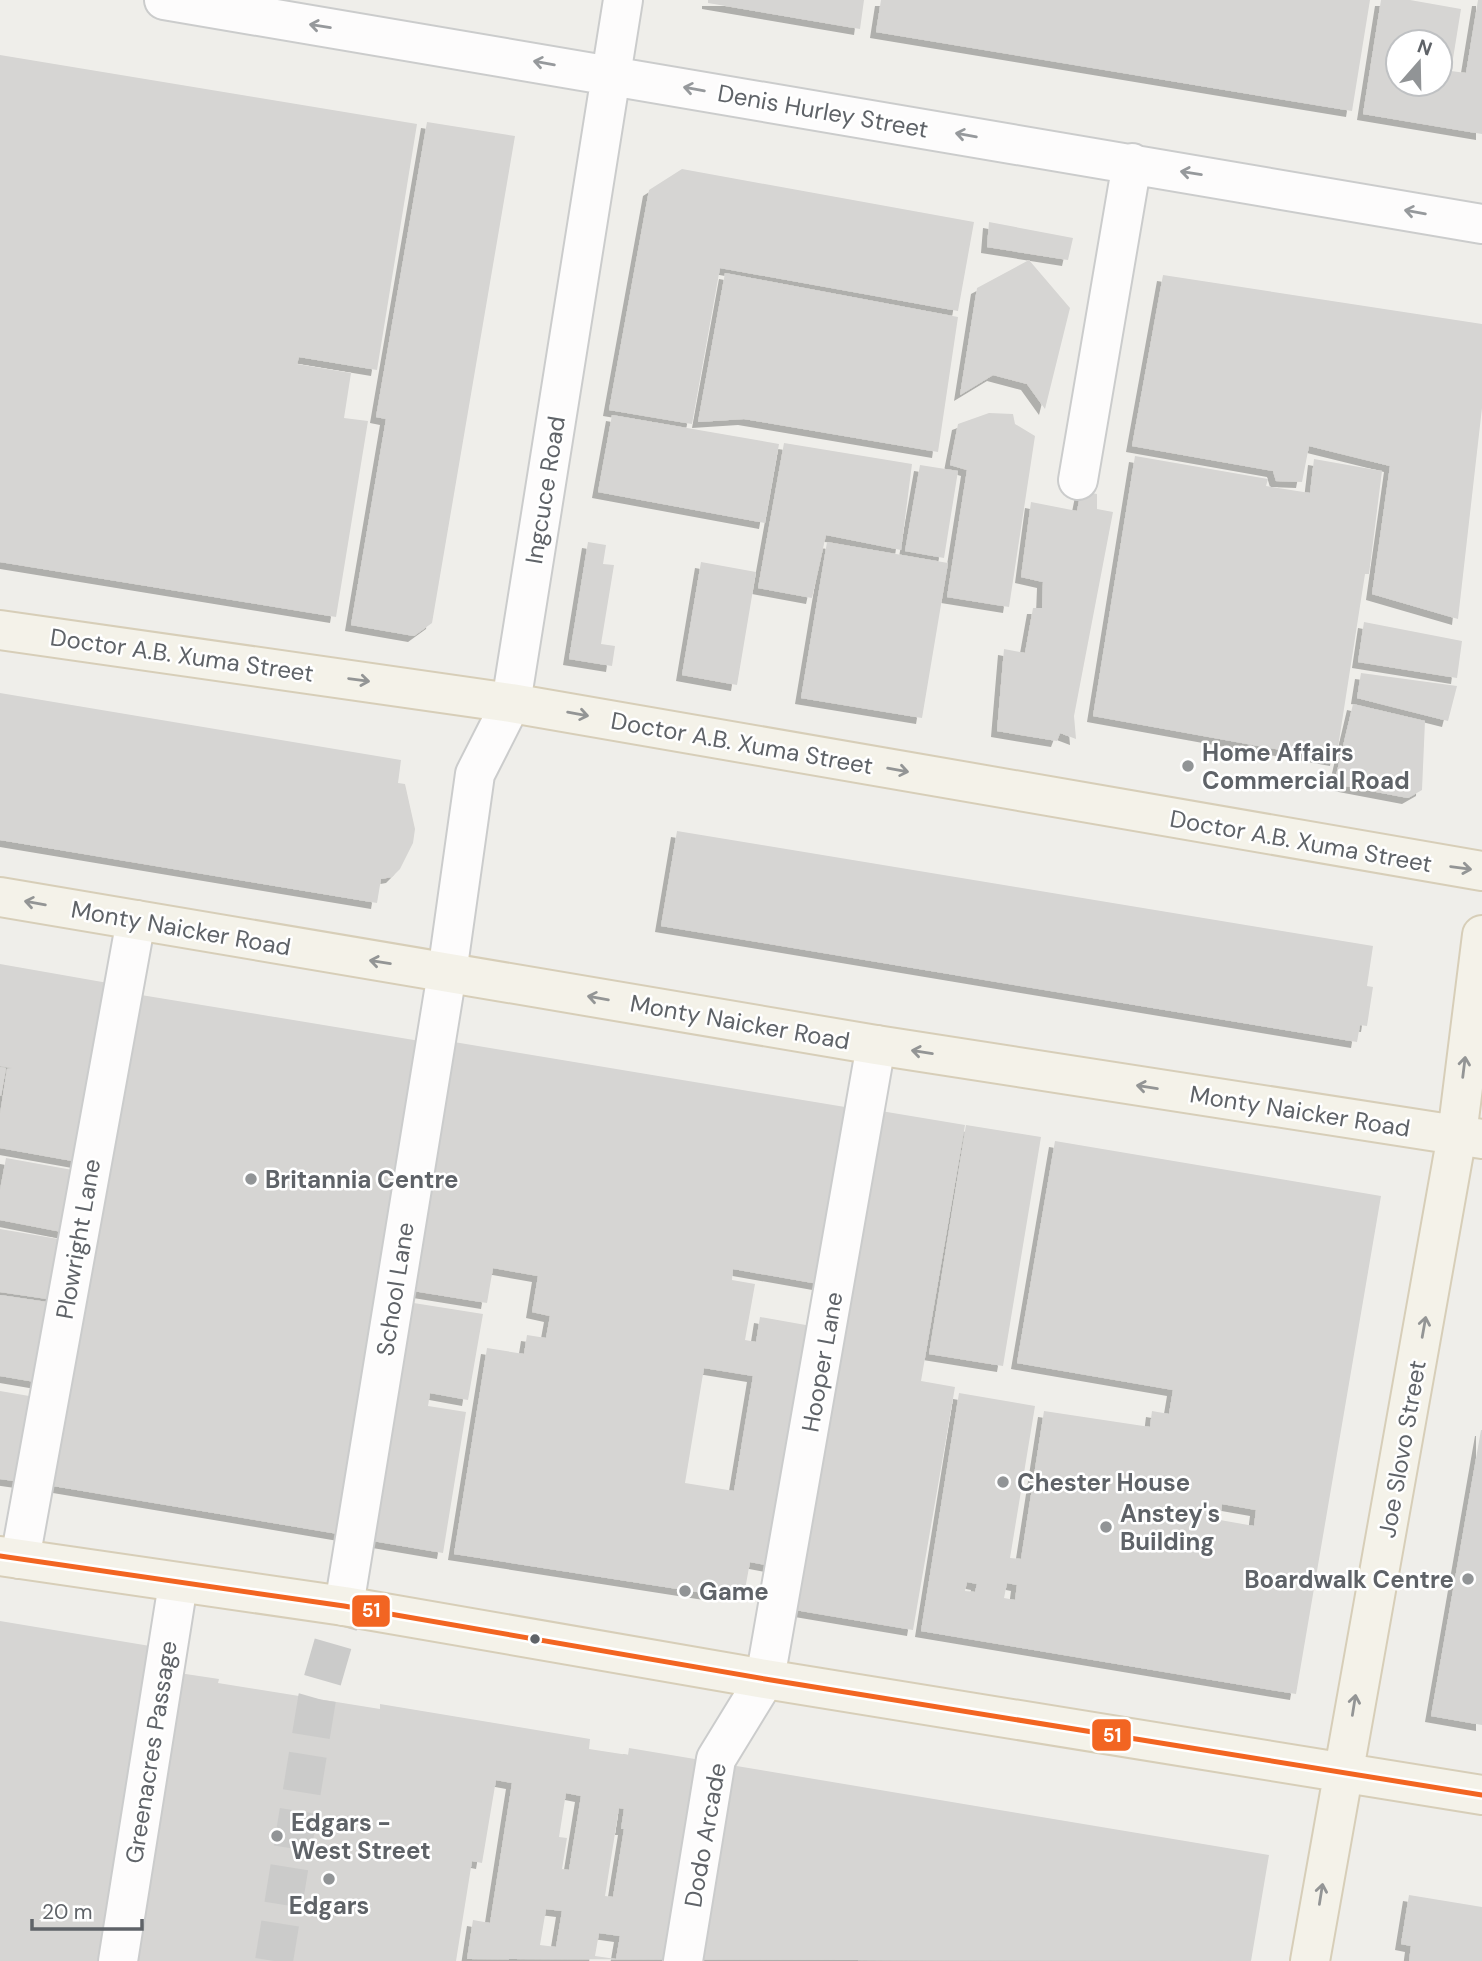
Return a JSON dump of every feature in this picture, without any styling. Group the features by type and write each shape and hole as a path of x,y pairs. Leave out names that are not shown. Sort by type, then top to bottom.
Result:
{"main road":[{"name":"Doctor A.B. Xuma Street","path":"0,630 510,703 1482,872"},
{"name":"Monty Naicker Road","path":"0,897 876,1045 1469,1137"},
{"name":"Joe Slovo Street","path":"1310,1961 1400,1467 1469,1137 1482,934"},
{"path":"10,1558 344,1606 765,1679 1482,1795"}],"street":[{"name":"Denis Hurley Street","path":"164,0 1482,223"},
{"name":"Ingcuce Road","path":"447,973 475,774 510,703 623,0"},
{"path":"1078,480 1132,163"},
{"name":"Plowright Lane","path":"10,1558 135,920"},
{"name":"School Lane","path":"344,1606 447,973"},
{"name":"Hooper Lane","path":"765,1679 876,1045"},
{"name":"Greenacres Passage","path":"118,1961 178,1584"},
{"name":"Dodo Arcade","path":"683,1961 716,1759 765,1679"}],"building":[{"path":"708,0 864,0 860,29 708,3"},
{"path":"881,0 1370,0 1352,111 876,32"},
{"path":"1381,0 1410,0 1461,9 1454,52 1454,28 1384,28 1384,98 1454,98 1454,71 1466,73 1478,0 1482,0 1482,134 1363,114"},
{"path":"0,55 417,124 377,370 299,357 297,364 351,373 344,418 368,421 336,617 0,562"},
{"path":"427,122 515,136 432,623 414,636 351,625 386,419 376,417"},
{"path":"682,169 974,222 958,311 720,268 692,424 609,410 649,190"},
{"path":"989,222 1073,238 1068,260 987,247"},
{"path":"1029,260 1070,308 1045,409 1027,384 993,375 960,395 977,288"},
{"path":"725,273 958,317 938,452 744,419 698,422"},
{"path":"1163,275 1482,324 1482,408 1458,619 1372,594 1390,466 1309,446 1302,482 1276,481 1273,471 1132,446"},
{"path":"989,413 1013,414 1015,424 1035,436 1009,607 947,597 967,470 950,465 958,424"},
{"path":"612,415 779,444 765,523 598,492"},
{"path":"784,443 912,464 901,550 826,535 812,598 758,588"},
{"path":"1135,456 1268,479 1266,486 1310,493 1314,459 1382,471 1369,574 1365,574 1336,760 1093,716"},
{"path":"920,465 958,471 944,558 905,551"},
{"path":"1081,491 1097,494 1097,509 1113,512 1074,716 1076,739 1060,733 1057,741 997,731 1004,649 1025,653 1033,608 1042,608 1043,582 1021,577 1031,502 1077,511"},
{"path":"588,542 606,545 603,564 614,565 601,644 615,646 612,666 569,659"},
{"path":"827,542 948,563 922,718 801,698"},
{"path":"701,562 756,572 737,685 682,675"},
{"path":"1364,622 1462,641 1457,678 1358,662"},
{"path":"1361,673 1457,686 1448,721 1357,698"},
{"path":"0,693 401,760 398,783 405,784 415,829 413,843 400,869 392,877 381,879 377,903 0,840"},
{"path":"1353,704 1425,721 1422,790 1408,798 1334,784"},
{"path":"677,831 1373,946 1367,986 1373,987 1367,1026 1360,1025 1357,1042 661,926"},
{"path":"0,964 108,983 78,1162 0,1148 0,1114 7,1069 12,1068 0,1066"},
{"name":"Britannia Centre","path":"135,994 420,1041 344,1535 47,1485"},
{"path":"448,1041 845,1107 852,1116 824,1285 733,1269 732,1280 755,1284 745,1340 756,1342 760,1317 817,1327 777,1567 750,1562 744,1595 717,1590 716,1595 454,1554 487,1348 524,1354 527,1335 546,1338 550,1316 532,1312 538,1276 493,1268 487,1303 407,1290","holes":["704,1368 753,1376 734,1491 685,1483"]},
{"path":"0,1067 6,1068 1,1096 0,1095"},
{"path":"875,1110 965,1125 921,1381 955,1387 913,1630 789,1609"},
{"path":"966,1125 1041,1137 1003,1366 929,1354"},
{"path":"1055,1141 1381,1196 1296,1694 921,1631 959,1393 1035,1406 1010,1558 1021,1559 1044,1411 1150,1427 1152,1411 1169,1414 1173,1390 1017,1363","holes":["1222,1504 1256,1510 1254,1526 1220,1520","967,1582 977,1584 975,1592 965,1591","1007,1583 1017,1585 1015,1600 1004,1598"]},
{"path":"6,1158 78,1171 67,1233 0,1220 0,1190"},
{"path":"0,1229 64,1240 54,1300 0,1292"},
{"path":"0,1295 54,1303 41,1383 0,1376"},
{"path":"401,1301 483,1314 468,1400 430,1393 428,1406 466,1412 443,1553 361,1539"},
{"path":"0,1391 35,1397 21,1482 0,1479"},
{"name":"Boardwalk Centre","path":"1482,1430 1482,1725 1431,1716"},
{"path":"0,1621 150,1646 100,1961 0,1961"},
{"path":"179,1673 219,1679 218,1683 380,1709 380,1704 590,1739 589,1749 628,1755 629,1748 1269,1855 1251,1961 467,1959 473,1920 490,1923 512,1783 496,1780 482,1863 472,1861 456,1961 133,1961","holes":["566,1793 581,1796 569,1870 562,1869 567,1838 559,1837","619,1808 624,1809 621,1829 624,1829 613,1897 605,1896","546,1909 562,1911 556,1947 540,1945","599,1933 620,1936 616,1959 595,1956"]},
{"path":"1409,1895 1482,1907 1482,1961 1409,1961 1411,1946 1401,1944"}],"tunnel":[{"path":"274,1961 317,1699 344,1606"}],"transit line":[{"name":"51","path":"0,1556 344,1606 765,1679 1482,1795"}],"place":[{"name":"Home Affairs Commercial Road","path":"1188,766"},
{"name":"Britannia Centre","path":"251,1179"},
{"name":"Chester House","path":"1003,1482"},
{"name":"Anstey's Building","path":"1106,1527"},
{"name":"Boardwalk Centre","path":"1468,1579"},
{"name":"Game","path":"685,1591"},
{"name":"Edgars - West Street","path":"277,1836"},
{"name":"Edgars","path":"329,1879"}]}
